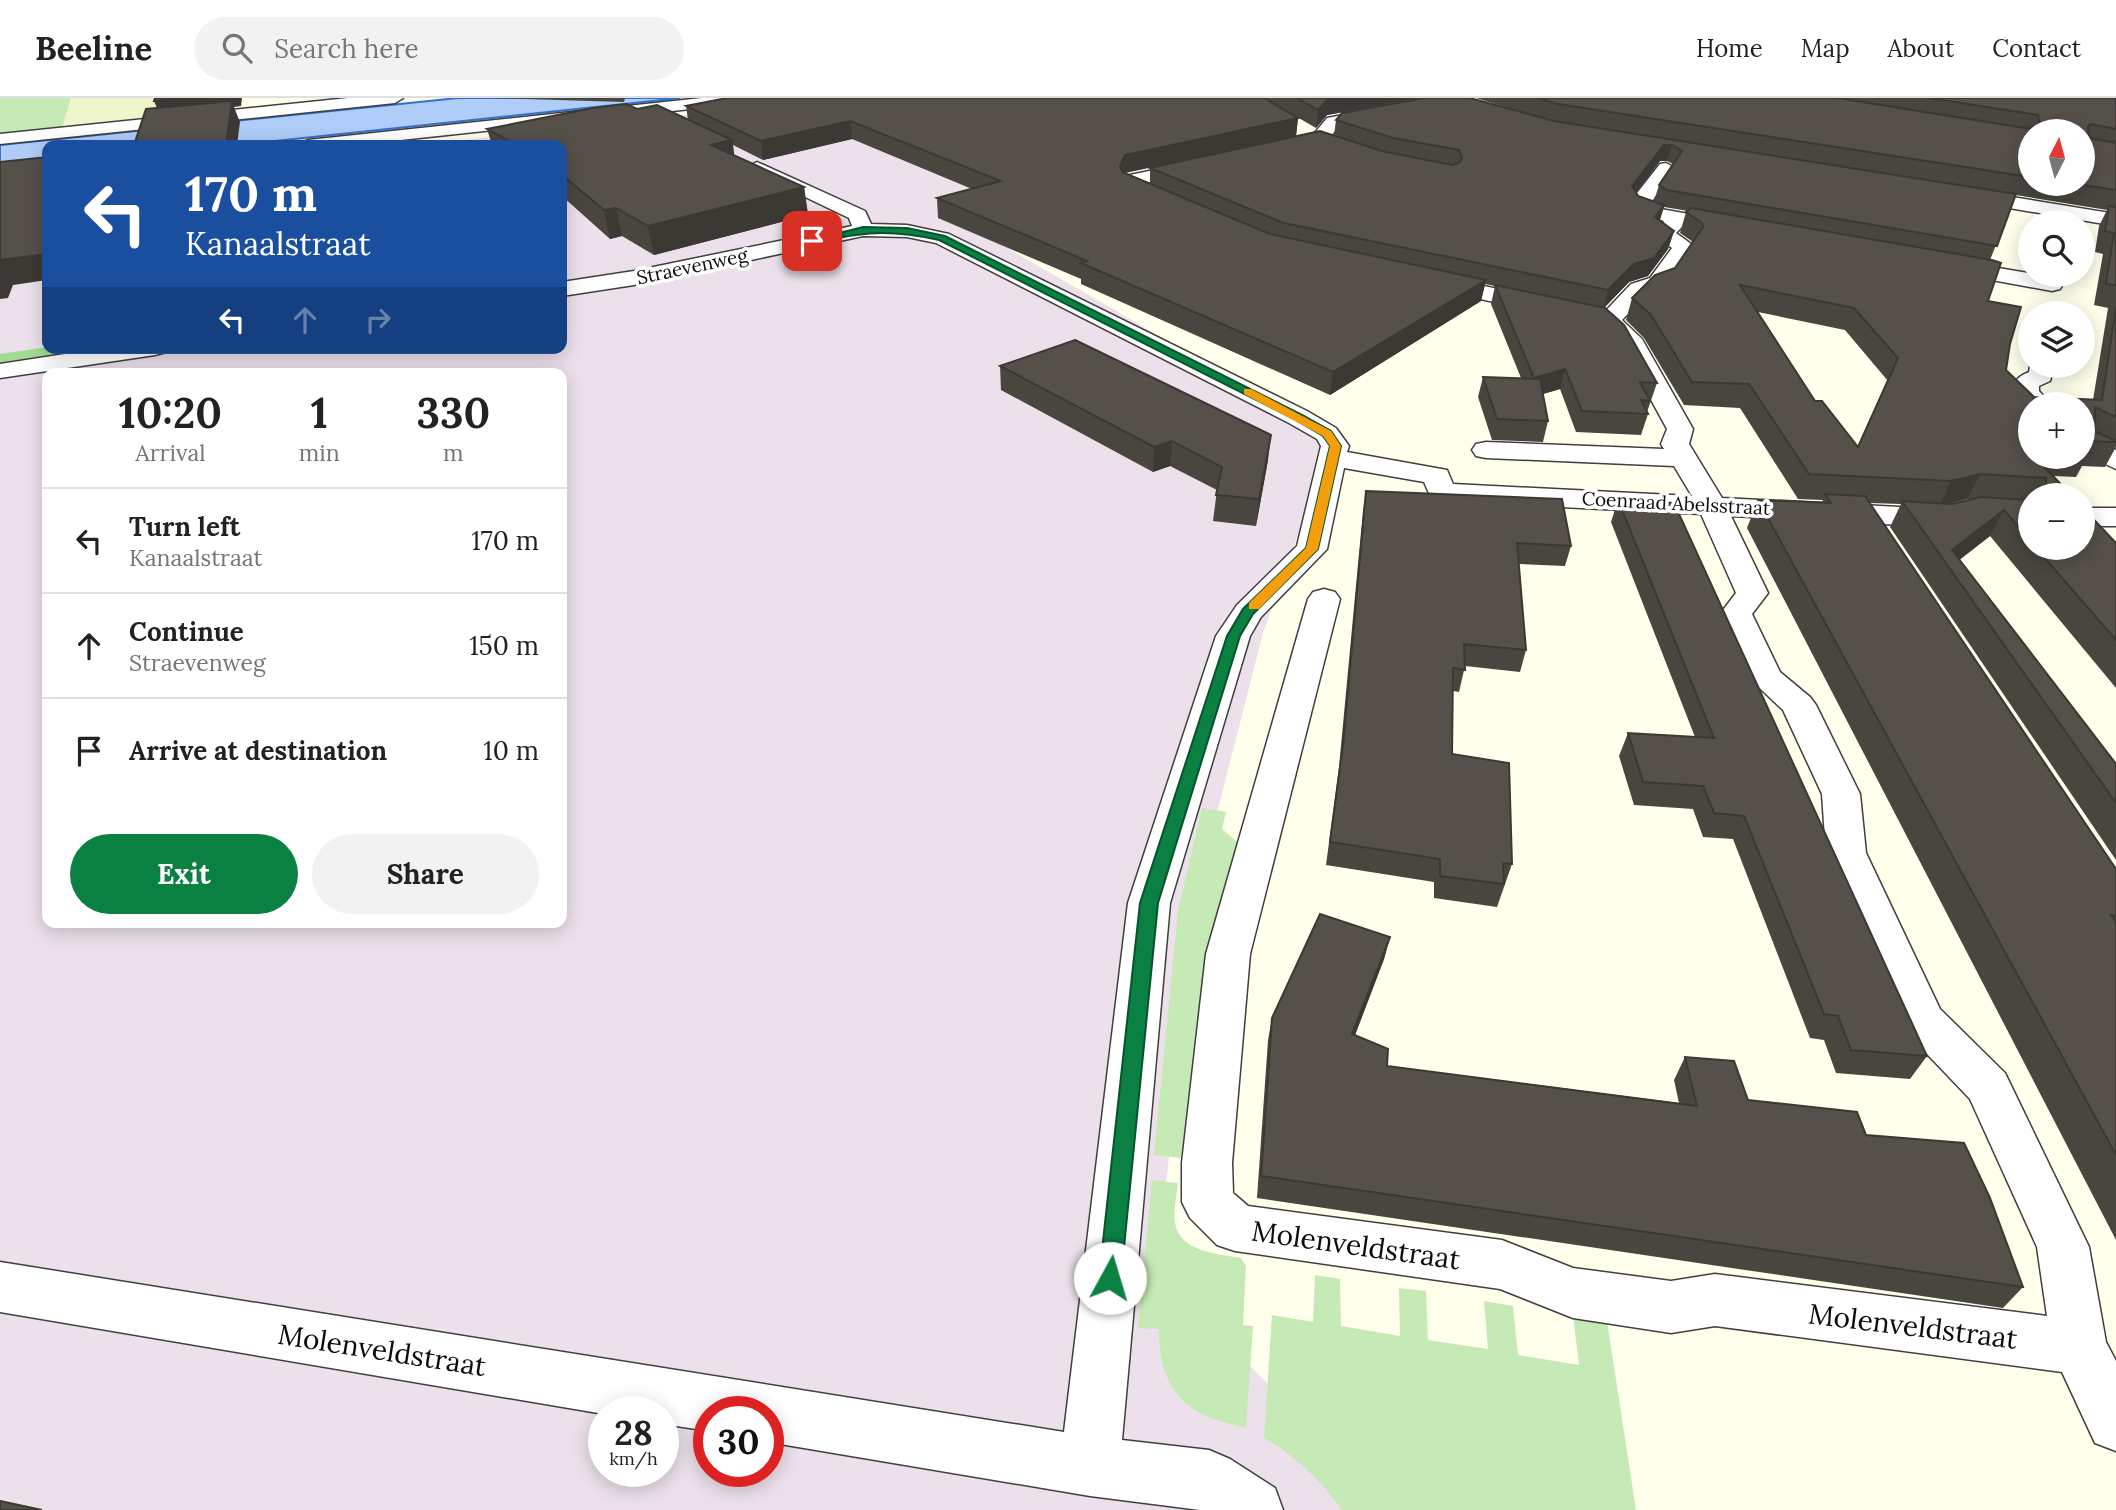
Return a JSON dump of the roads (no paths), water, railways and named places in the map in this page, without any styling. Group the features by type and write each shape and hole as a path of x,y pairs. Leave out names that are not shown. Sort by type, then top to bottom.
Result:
{"street":[{"path":"0,139 395,98"},
{"path":"402,140 459,137 639,110 747,98"},
{"path":"1258,153 1319,139 1333,122 1455,99 1478,108"},
{"path":"639,110 675,128"},
{"path":"1294,125 1319,139 1341,146"},
{"path":"736,157 858,215 863,230"},
{"path":"1191,212 1131,186 1132,180 1220,161"},
{"path":"1666,168 1640,202 1641,207 1656,214 1759,232"},
{"path":"1951,193 2116,220"},
{"path":"1679,218 1663,234 1684,246 1658,283 1639,289 1603,319 1630,339 1680,429 1675,444 1711,504 1752,593 1736,614 1765,677 1798,705 1841,794 1846,853 1923,1020 1988,1087 2063,1247 2079,1348 2116,1422"},
{"name":"Straevenweg","path":"567,288 634,278 863,230 907,231 942,238 1298,417 1327,434 1335,446 1334,458"},
{"path":"1919,260 2018,279"},
{"path":"1416,279 1570,312"},
{"path":"0,371 115,354"},
{"path":"2026,392 2027,382 2036,378"},
{"path":"2095,449 2116,461"},
{"path":"1486,450 1683,458"},
{"path":"1090,1465 1149,903 1233,636 1248,612 1312,549 1334,458"},
{"name":"Coenraad Abelsstraat","path":"1334,458 1437,476 1441,492 1939,518 1968,511 2018,513"},
{"path":"1863,513 1885,548"},
{"name":"Molenveldstraat","path":"1324,599 1228,954 1207,1163 1208,1202 1235,1228 1502,1265 1573,1293 1671,1307 1715,1300 2079,1348"},
{"name":"Molenveldstraat","path":"0,1287 693,1401"},
{"name":"Molenveldstraat","path":"784,1416 1090,1465 1209,1480 1253,1510"}],"water":[{"path":"458,98 680,98 285,140 49,140"},
{"path":"42,141 42,168 0,172 0,145"}]}
